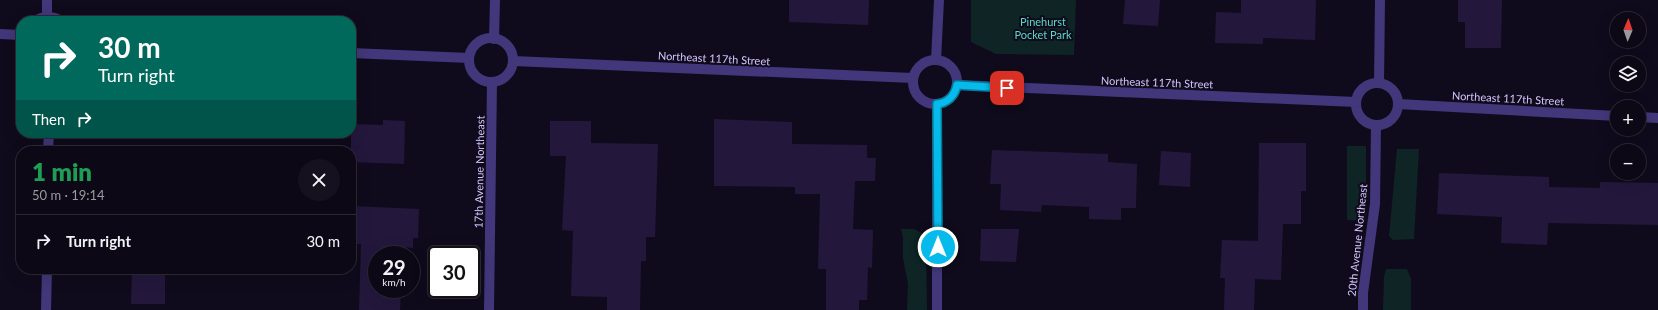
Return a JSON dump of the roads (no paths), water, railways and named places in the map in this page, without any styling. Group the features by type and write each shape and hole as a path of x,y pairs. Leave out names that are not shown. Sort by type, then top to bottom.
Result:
{"street":[{"path":"47,0 47,16"},
{"path":"494,39 495,0"},
{"path":"936,60 938,0"},
{"path":"1379,83 1380,0"},
{"path":"0,34 16,35"},
{"path":"487,38 494,39 501,40 507,45 511,50 513,61 510,71 506,77 492,82 479,79 474,74 470,67 469,58 474,46 480,41 487,38"},
{"path":"356,52 469,58"},
{"path":"936,60 947,63 953,68 956,75 957,85 952,96 947,102 932,104 919,98 913,86 913,78 920,66 926,62 936,60"},
{"name":"Northeast 117th Street","path":"513,61 913,78"},
{"name":"17th Avenue Northeast","path":"489,310 492,82"},
{"path":"1379,83 1390,88 1395,93 1398,104 1396,114 1392,120 1376,125 1366,122 1361,118 1356,102 1359,93 1364,88 1370,84 1379,83"},
{"name":"Northeast 117th Street","path":"957,85 1356,102"},
{"path":"937,104 938,310"},
{"name":"Northeast 117th Street","path":"1398,104 1610,116"},
{"path":"1646,117 1658,118"},
{"name":"20th Avenue Northeast","path":"1363,310 1375,204 1376,125"},
{"path":"46,310 47,274"}],"park label":[{"name":"Pinehurst Pocket Park","path":"1043,27"}]}
